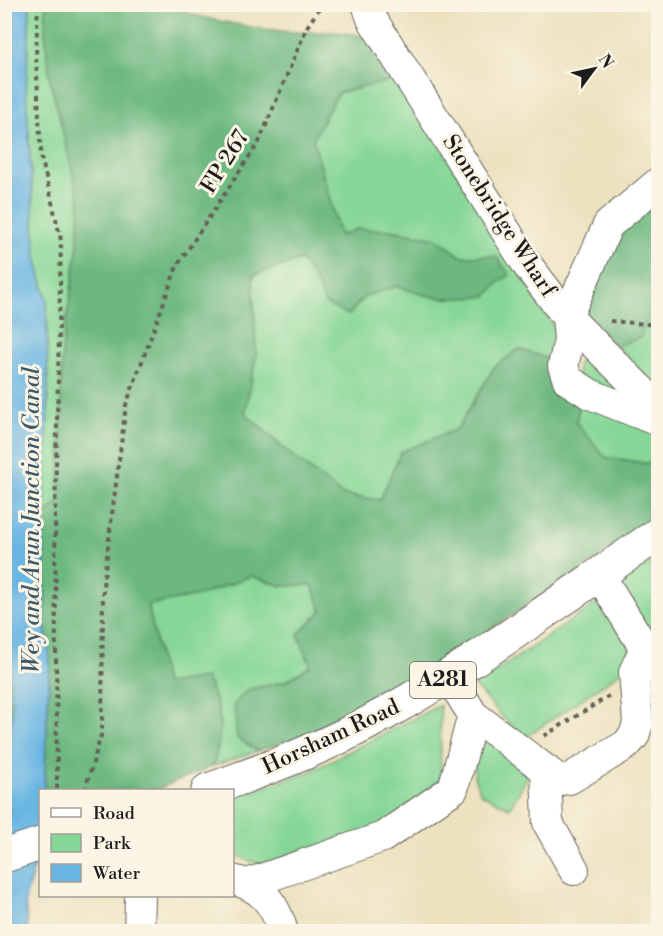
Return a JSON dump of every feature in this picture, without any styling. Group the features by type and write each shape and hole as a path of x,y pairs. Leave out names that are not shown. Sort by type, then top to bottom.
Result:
{"main road":[{"name":"Horsham Road","path":"211,789 293,759 387,713 449,676 658,534"},
{"path":"4,856 39,844"}],"street":[{"name":"Stonebridge Wharf","path":"367,4 372,19 528,266 567,317 658,407"},
{"path":"658,183 608,225 567,317 569,340 563,366 568,380 590,394 658,421"},
{"path":"449,676 473,715 559,780 569,779 626,745 634,736 638,723 645,667 599,574"},
{"path":"241,881 384,837 453,789 473,715"},
{"path":"534,762 548,823 573,870"},
{"path":"241,881 278,911 283,932"},
{"path":"139,932 140,897"}],"path":[{"path":"38,4 36,56 41,156 61,240 55,515 57,789"},
{"name":"FP 267","path":"85,789 102,732 103,586 126,405 177,266 259,142 307,27 322,4"},
{"path":"534,762 549,732 645,667"}],"green space":[{"path":"30,5 46,5 45,33 50,79 80,202 78,245 62,351 60,501 44,515 48,422 47,301 36,257 26,89"},
{"path":"46,5 170,5 210,19 247,26 291,32 353,34 377,44 399,79 338,93 313,139 340,236 357,229 391,230 436,238 461,256 496,256 510,275 498,283 487,296 452,298 431,296 398,286 365,296 349,315 325,304 316,282 301,260 253,275 256,356 245,413 285,450 342,495 380,500 401,452 457,429 495,366 519,349 552,360 581,399 576,422 605,457 658,465 658,520 461,648 327,727 258,751 237,738 234,705 247,690 286,681 311,666 298,634 322,611 312,585 282,586 251,576 198,596 148,605 165,684 206,678 211,690 220,721 219,742 213,766 157,789 44,789 50,658 45,625 44,515 60,501 62,351 78,245 80,202 50,79 45,33"},
{"path":"399,79 562,339 552,360 495,366 457,429 401,452 380,500 342,495 285,450 245,413 256,356 253,275 301,260 340,236 313,139 338,93"},
{"path":"658,195 658,388 583,313"},
{"path":"658,195 658,294 640,338 616,346 583,313 614,237"},
{"path":"592,351 647,406 578,376 577,364"},
{"path":"581,399 658,432 658,465 605,458 576,422"},
{"path":"658,557 658,665 612,587"},
{"path":"4,576 12,716 10,736 5,746"},
{"path":"251,576 282,586 312,585 322,611 298,634 311,666 286,681 247,690 238,738 258,751 213,766 219,742 220,721 211,690 206,678 165,685 148,605 198,596"},
{"path":"603,599 637,661 523,739 474,686"},
{"path":"440,705 441,779 382,828 278,872 234,854 234,796 309,772"},
{"path":"478,725 531,770 510,808 481,794 474,777"}],"water":[{"name":"Wey and Arun Junction Canal","path":"30,4 26,89 36,257 47,301 48,422 44,515 45,625 50,658 44,789 39,789 39,847 25,901 28,931 5,932 4,839 10,812 5,804 4,746 10,736 12,716 4,576 4,5"}]}
